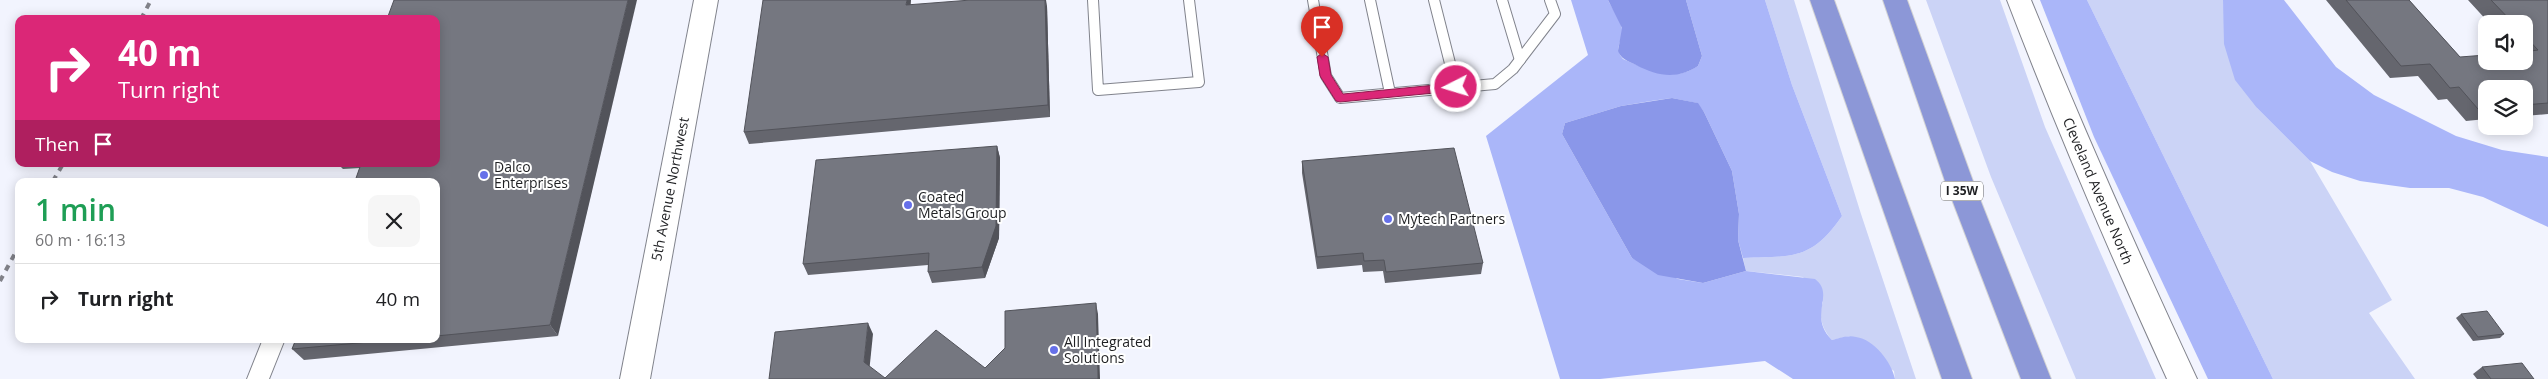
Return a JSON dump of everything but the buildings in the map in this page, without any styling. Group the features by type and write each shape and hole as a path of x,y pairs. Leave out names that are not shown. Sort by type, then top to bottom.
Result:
{"highway":[{"path":"1822,0 1957,379"},
{"name":"I 35W","path":"1895,0 1960,184 2036,379"}],"street":[{"name":"5th Avenue Northwest","path":"634,379 706,0"},
{"name":"Cleveland Avenue North","path":"2019,0 2056,94 2122,248 2182,379"},
{"path":"258,379 272,343"}],"lane":[{"path":"1093,0 1098,90 1199,82 1189,0"},
{"path":"1313,0 1326,76 1340,98 1495,84 1512,70 1555,14 1550,0"},
{"path":"1370,0 1390,93"},
{"path":"1434,0 1456,87"},
{"path":"1502,0 1520,60"}],"shaded area":[{"path":"1571,0 1608,0 1621,25 1622,34 1619,52 1623,59 1651,71 1679,74 1698,66 1702,56 1686,0 1765,0 1792,85 1842,216 1831,231 1810,249 1788,256 1743,258 1738,240 1739,214 1732,171 1704,112 1697,103 1672,98 1621,106 1565,123 1562,134 1632,258 1678,279 1703,283 1746,271 1815,279 1821,285 1823,292 1822,322 1825,331 1832,340 1853,336 1869,342 1886,359 1895,379 1793,379 1765,361 1600,379 1560,379 1486,136 1588,55"},
{"path":"1608,0 1686,0 1702,56 1698,66 1682,73 1667,75 1644,69 1623,58 1618,51 1622,28"},
{"path":"1765,0 1794,0 1861,214 1916,379 1895,379 1894,371 1849,336 1832,340 1822,322 1823,302 1803,277 1746,271 1743,258 1788,256 1810,249 1831,231 1842,216 1792,85"},
{"path":"1926,0 2000,0 2045,127 2156,379 2076,379 1991,177"},
{"path":"2040,0 2087,0 2273,379 2208,379 2094,137"},
{"path":"2087,0 2223,0 2225,17 2257,108 2310,161 2392,300 2369,313 2415,379 2273,379"},
{"path":"2223,0 2284,0 2336,67 2374,95 2456,136 2502,150 2548,157 2548,227 2483,197 2449,188 2410,188 2360,181 2332,172 2310,161 2257,108 2235,80 2224,44"},
{"path":"1672,98 1698,103 1732,171 1739,214 1738,240 1746,271 1703,283 1658,275 1632,258 1562,134 1565,123 1621,106"}],"railway":[{"path":"143,15 151,0"},
{"path":"55,178 61,167"},
{"path":"0,281 15,253"}],"place":[{"name":"Dalco Enterprises","path":"484,175"},
{"name":"Coated Metals Group","path":"908,205"},
{"name":"Mytech Partners","path":"1388,219"},
{"name":"All Integrated Solutions","path":"1054,350"}],"route":[{"path":"1322,57 1326,76 1340,98 1456,87"}]}
